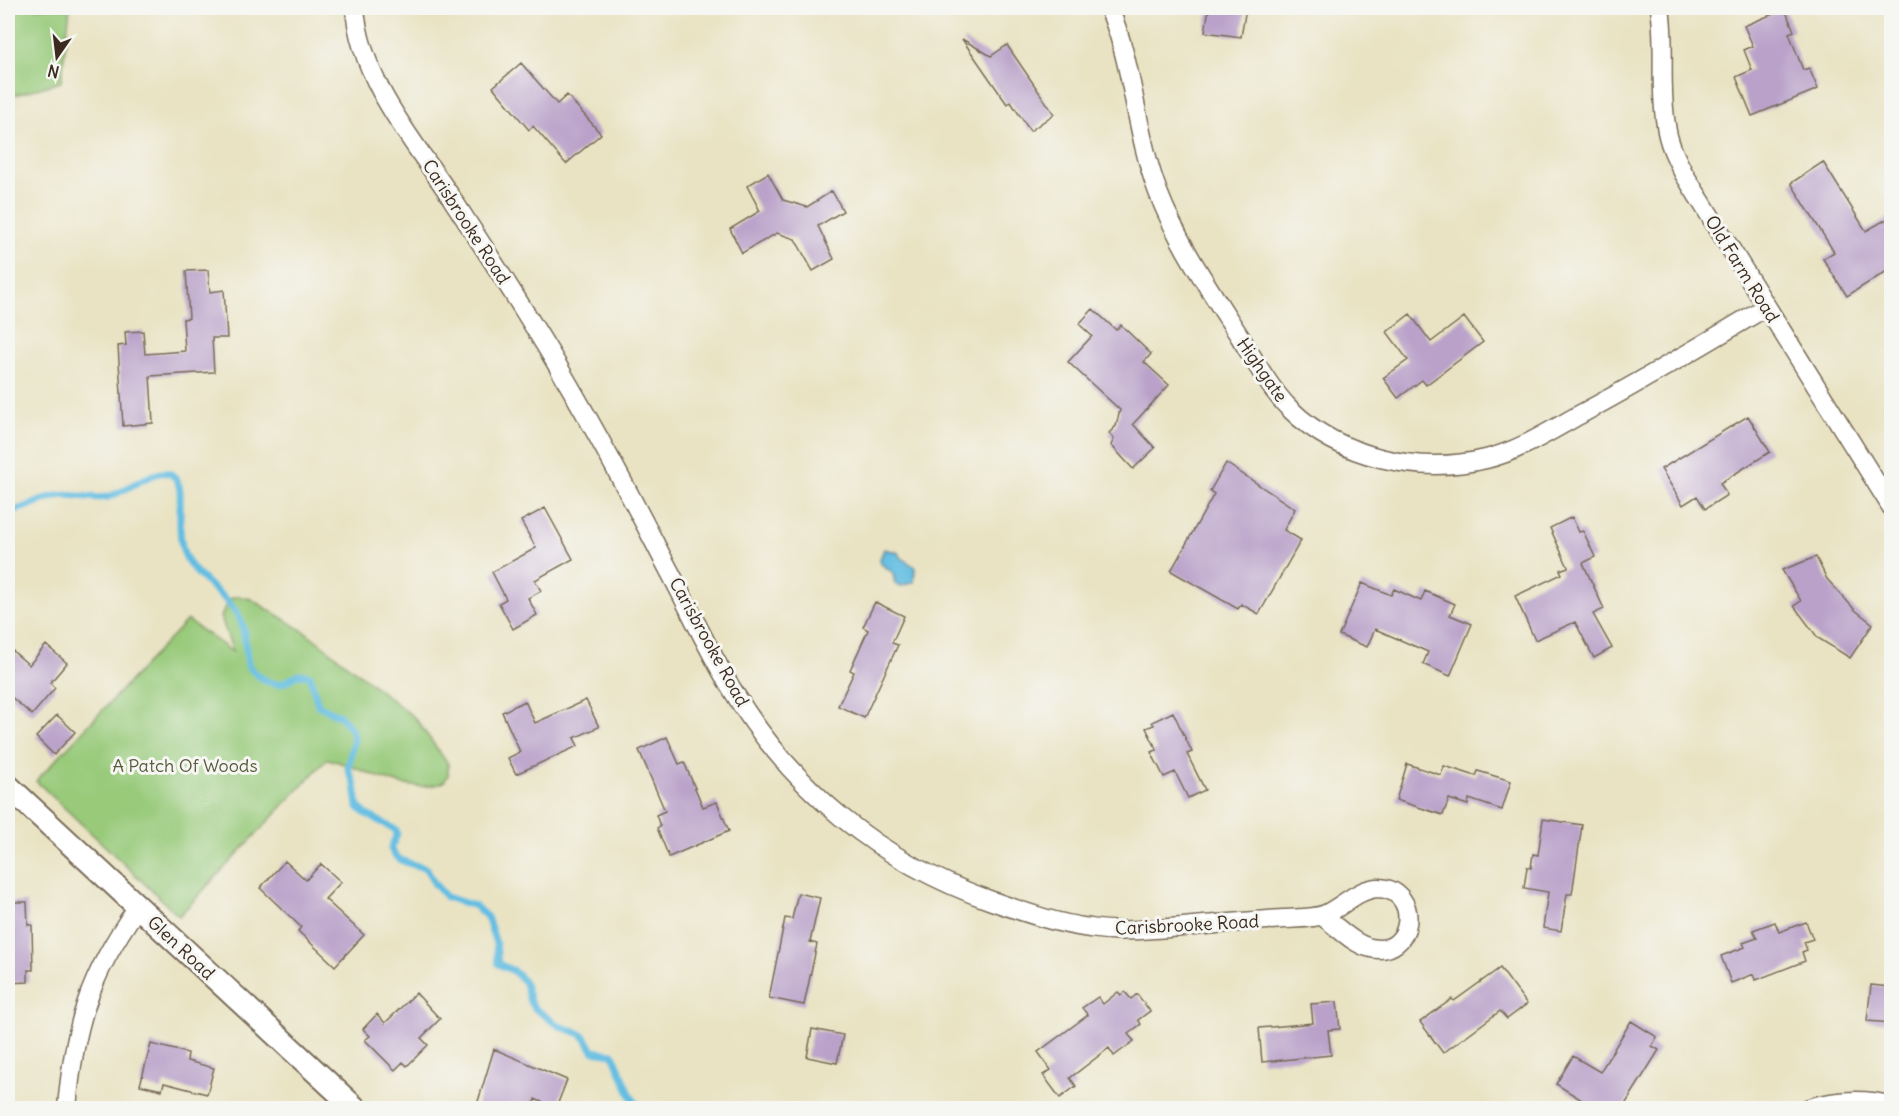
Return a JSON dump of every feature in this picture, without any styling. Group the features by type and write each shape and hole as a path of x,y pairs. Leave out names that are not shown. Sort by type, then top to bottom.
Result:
{"street":[{"name":"Carisbrooke Road","path":"355,8 362,45 384,94 553,358 652,538 722,674 769,741 829,807 879,846 935,878 1011,908 1074,925 1105,930 1137,930 1322,916"},
{"name":"Highgate","path":"1109,8 1124,53 1154,182 1186,250 1211,293 1282,400 1309,425 1353,450 1391,460 1428,465 1464,463 1498,455 1536,439 1641,382 1766,307"},
{"name":"Old Farm Road","path":"1660,8 1665,115 1670,143 1683,174 1892,508"},
{"name":"Glen Road","path":"8,786 355,1108"},
{"path":"67,1108 70,1073 87,998 99,968 115,939 138,908"},
{"path":"1809,1108 1851,1100 1892,1106"}],"green space":[{"path":"8,8 70,8 61,82 8,97"},
{"name":"A Patch Of Woods","path":"238,596 251,599 307,633 415,718 448,764 448,775 444,782 430,786 415,786 386,780 327,759 179,916 36,781 187,620 233,652 221,617 229,599"}],"water":[{"path":"884,549 897,552 915,567 914,582 901,586 895,584 893,573 879,562"}],"building":[{"path":"1209,8 1246,8 1241,37 1205,32"},
{"path":"1785,9 1794,31 1789,33 1803,70 1809,68 1818,89 1752,116 1736,77 1752,70 1744,50 1753,46 1744,26"},
{"path":"962,39 991,56 1007,45 1054,114 1030,131 1011,102 1007,104"},
{"path":"521,63 557,104 567,95 601,134 566,164 533,126 529,130 493,87"},
{"path":"1823,162 1866,231 1892,216 1892,268 1847,296 1823,259 1834,252 1791,183"},
{"path":"768,173 783,200 807,207 832,191 843,211 818,226 834,259 813,271 795,239 777,233 742,253 730,229 760,211 747,186"},
{"path":"208,270 210,292 224,290 227,338 212,338 214,372 150,376 153,423 123,426 118,346 126,345 125,332 143,331 145,354 185,351 183,319 189,318 186,271"},
{"path":"1093,309 1116,330 1121,325 1151,354 1144,362 1169,385 1133,424 1155,448 1133,469 1111,445 1114,439 1109,433 1116,426 1120,410 1068,362 1092,336 1079,324"},
{"path":"1410,314 1431,342 1464,317 1483,342 1426,385 1422,380 1398,398 1383,378 1408,360 1387,332"},
{"path":"1748,416 1770,452 1720,483 1727,495 1705,509 1697,496 1683,505 1661,469"},
{"path":"1226,463 1295,509 1284,530 1301,540 1259,614 1241,604 1238,609 1171,571 1214,494 1210,491"},
{"path":"545,508 573,559 535,580 541,591 528,598 537,615 513,629 499,603 506,599 492,572 536,548 521,521"},
{"path":"1572,517 1579,532 1583,531 1595,557 1583,563 1604,609 1593,614 1612,648 1594,658 1575,622 1535,640 1515,596 1562,574 1560,570 1568,567 1550,528"},
{"path":"1816,557 1827,579 1855,610 1873,624 1850,658 1818,638 1794,606 1801,601 1782,570"},
{"path":"1362,583 1391,595 1394,589 1421,601 1425,591 1455,604 1450,615 1472,624 1450,676 1423,664 1428,652 1375,629 1367,647 1339,635"},
{"path":"875,602 904,616 892,643 898,645 864,718 838,706 854,672 850,670 868,630 863,627"},
{"path":"46,645 67,663 50,683 55,688 32,715 8,694 8,647 29,665"},
{"path":"586,700 599,727 574,738 578,746 516,774 508,758 520,752 502,712 525,701 535,723"},
{"path":"1173,712 1192,752 1187,754 1205,790 1188,798 1175,772 1164,777 1151,752 1157,750 1146,728 1154,725 1152,722"},
{"path":"57,715 75,732 54,755 36,737"},
{"path":"667,737 679,764 684,762 703,807 717,802 729,831 669,857 657,828 660,826 656,815 665,811 639,750"},
{"path":"1407,764 1441,775 1444,766 1476,776 1478,771 1511,781 1502,810 1469,799 1468,805 1449,799 1443,815 1396,800"},
{"path":"1543,819 1582,825 1572,894 1567,894 1561,931 1543,928 1548,892 1524,888 1527,867 1531,868 1533,854 1538,855"},
{"path":"285,861 306,880 321,864 341,882 325,899 364,935 335,966 298,931 301,927 260,888"},
{"path":"798,893 820,898 810,942 817,944 804,1005 769,998 785,918 792,919"},
{"path":"8,902 27,902 28,925 32,925 33,970 28,970 28,982 8,983"},
{"path":"1775,922 1779,932 1806,922 1813,939 1804,942 1807,950 1802,952 1805,961 1756,980 1754,974 1731,983 1721,956 1745,947 1743,943 1757,938 1753,930"},
{"path":"1500,968 1527,1004 1507,1019 1500,1011 1443,1053 1420,1022"},
{"path":"1871,985 1890,987 1892,1023 1867,1021"},
{"path":"1118,992 1121,995 1125,992 1131,999 1137,994 1150,1011 1138,1020 1141,1024 1128,1034 1134,1041 1114,1056 1109,1048 1070,1078 1076,1086 1060,1098 1043,1075 1051,1070 1038,1052 1088,1015 1082,1008 1098,997 1103,1004"},
{"path":"416,993 440,1019 421,1038 428,1045 407,1066 403,1062 395,1070 365,1040 370,1036 363,1029 377,1014 385,1023"},
{"path":"1337,1002 1340,1029 1328,1030 1331,1055 1262,1062 1259,1028 1313,1023 1311,1004"},
{"path":"1631,1021 1657,1037 1652,1046 1659,1050 1623,1108 1581,1108 1585,1102 1556,1084 1573,1056 1600,1072"},
{"path":"812,1029 843,1035 837,1063 807,1057"},
{"path":"151,1044 188,1053 187,1061 214,1068 207,1094 164,1083 162,1090 140,1085"},
{"path":"494,1049 567,1080 556,1108 535,1099 533,1108 476,1108"}],"waterway":[{"path":"8,511 21,509 57,496 108,497 159,473 169,473 176,478 180,490 180,532 186,557 191,567 225,599 239,617 249,667 260,677 278,684 300,674 310,676 318,705 340,716 351,729 354,738 348,769 355,785 358,807 366,814 396,830 397,834 391,848 393,853 401,860 427,869 434,883 446,897 475,906 487,917 496,943 498,964 512,970 525,983 534,1008 559,1026 581,1034 593,1051 613,1054 631,1096 639,1108"}]}
